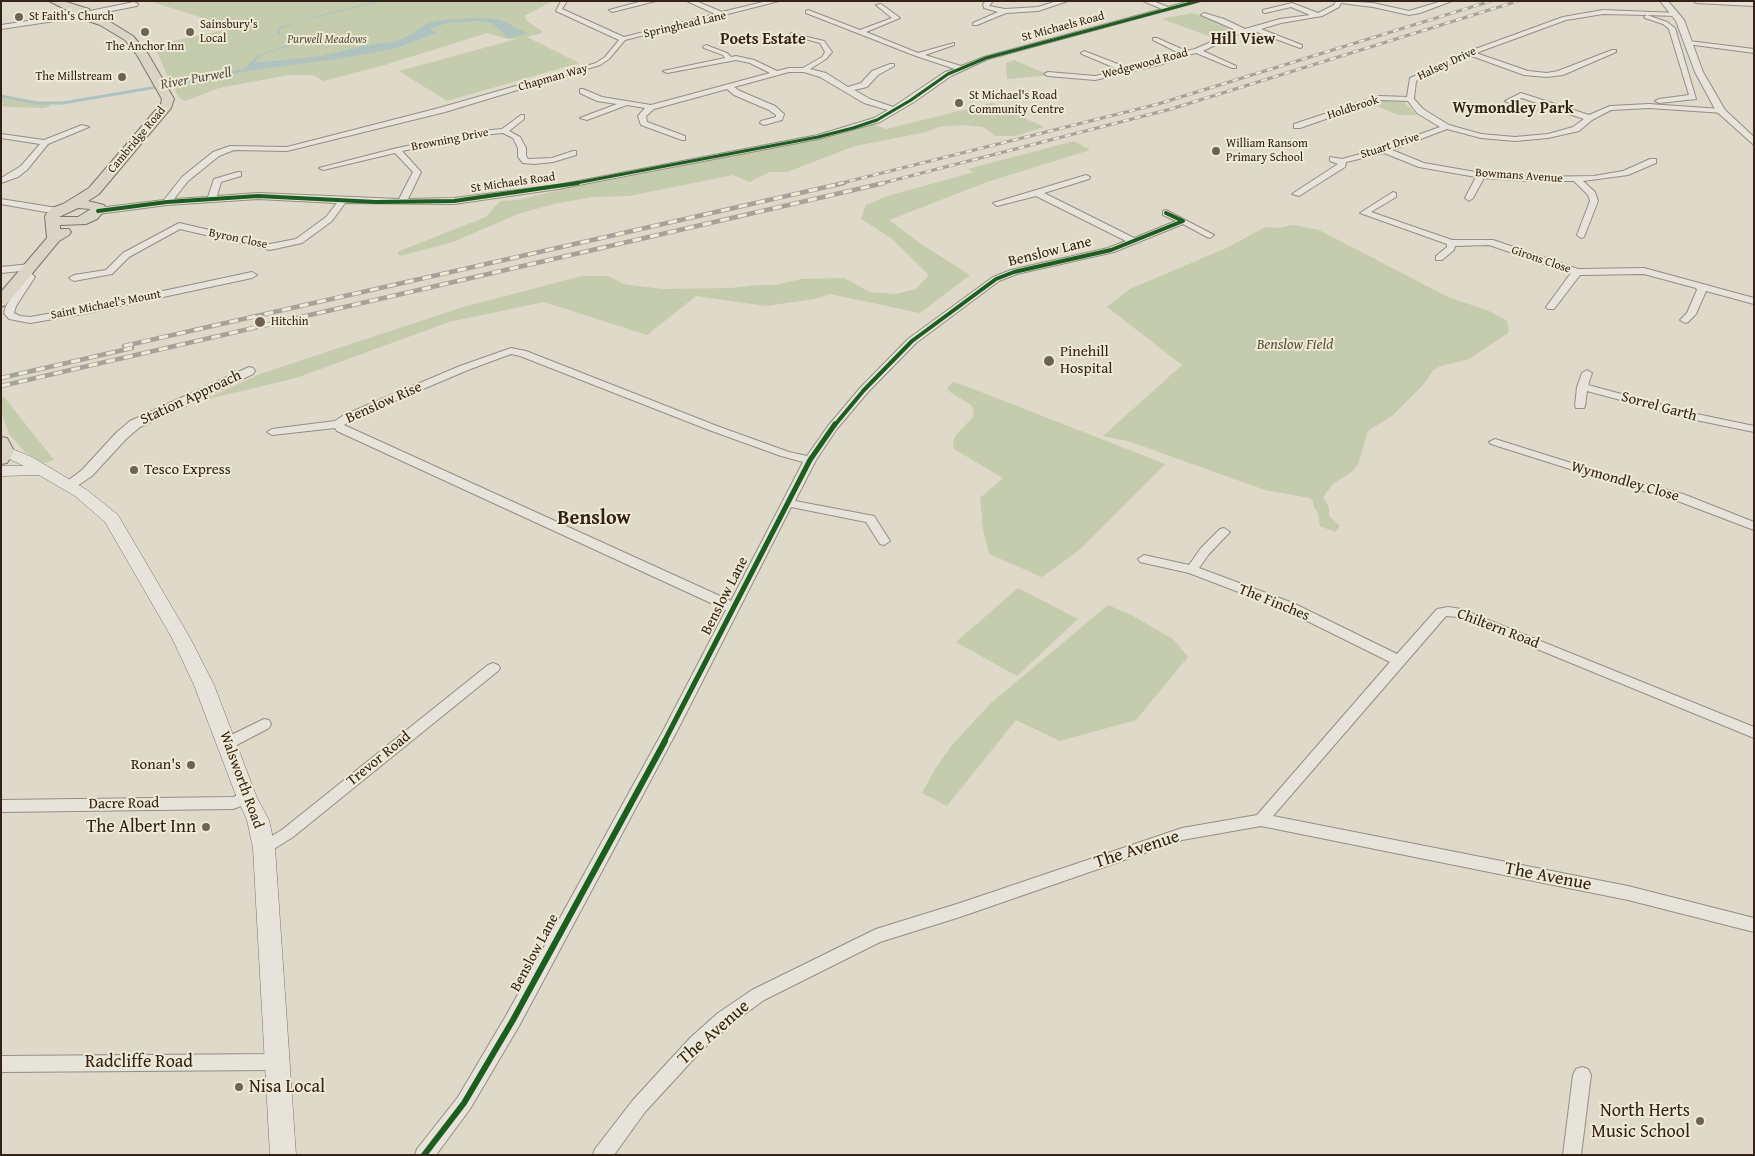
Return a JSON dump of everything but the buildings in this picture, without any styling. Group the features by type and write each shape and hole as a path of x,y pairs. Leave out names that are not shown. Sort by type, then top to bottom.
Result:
{"main road":[{"name":"Cambridge Road","path":"54,1 88,15 129,38 142,54 167,95 167,105 95,202"},
{"path":"1,302 54,238 92,216 95,202 59,212"},
{"path":"59,212 64,222 81,221"},
{"path":"54,238 59,212"},
{"name":"Walsworth Road","path":"2,450 26,460 69,485 112,519 181,638 204,685 228,742 247,798 258,820 264,848 283,1155"},
{"name":"Walsworth Road","path":"1,471 41,470"}],"street":[{"path":"564,1 558,10 623,40"},
{"path":"612,10 653,1"},
{"path":"690,1 723,15"},
{"name":"Springhead Lane","path":"623,40 776,1"},
{"path":"990,1 986,4 986,7 1004,11 1038,9 1065,1"},
{"path":"1146,1 1168,9"},
{"name":"St Michaels Road","path":"95,202 167,202 258,196 402,202 454,200 558,187 818,137 877,120 960,68 986,58 1198,1"},
{"path":"1264,12 1292,5 1320,16 1337,6 1340,1 1373,5 1409,13 1418,12 1449,1"},
{"path":"1664,1 1680,20 1699,72 1721,111 1749,134 1754,142"},
{"path":"1696,1 1754,4"},
{"path":"52,20 64,20 88,15 138,2"},
{"path":"879,6 897,18 906,20"},
{"path":"975,24 1004,11"},
{"path":"808,12 918,55 960,68"},
{"name":"Halsey Drive","path":"1675,14 1603,12 1574,16 1469,53 1413,80 1410,99 1420,112 1446,127 1481,136 1515,139 1548,136 1576,129 1589,118 1610,108 1664,106 1721,111"},
{"path":"1642,12 1649,18 1665,23 1672,28 1693,96 1659,100 1664,106"},
{"path":"1,27 88,15"},
{"path":"1204,15 1222,20 1244,31"},
{"name":"Wedgewood Road","path":"1048,74 1060,78 1095,78 1157,64 1185,53 1197,51 1228,36 1253,28 1280,21 1320,16"},
{"path":"860,32 897,18"},
{"path":"1253,28 1300,46"},
{"path":"793,34 822,42 829,52 824,58 804,70"},
{"path":"1155,39 1185,53"},
{"name":"Chapman Way","path":"167,202 185,179 216,154 249,147 288,149 394,123 598,64 607,58 623,40"},
{"path":"918,55 952,44"},
{"path":"1689,44 1754,50"},
{"path":"706,47 725,54 729,59"},
{"path":"1197,51 1234,67"},
{"path":"1469,53 1527,73 1548,75 1560,73 1614,52"},
{"path":"1084,53 1126,70"},
{"path":"667,71 729,59 747,59 778,74"},
{"path":"849,90 864,85 875,73 892,65"},
{"path":"682,138 644,123 642,116 651,108 788,70 804,70 823,75 867,100 894,110"},
{"path":"728,86 737,93 772,108 780,114 779,118 764,123"},
{"path":"584,91 600,99 651,108"},
{"path":"1509,101 1521,95 1589,118"},
{"name":"Holdbrook","path":"1297,126 1379,98 1410,99"},
{"path":"584,118 628,103"},
{"name":"Browning Drive","path":"504,131 521,117"},
{"path":"1,136 45,142 85,127"},
{"name":"Stuart Drive","path":"1296,194 1342,165 1338,160 1385,150 1446,127"},
{"name":"Browning Drive","path":"323,168 480,133 504,131 516,137 522,148 522,157 526,161 553,160 573,154"},
{"path":"1,181 24,168 45,142"},
{"name":"Browning Drive","path":"397,150 418,172 402,202"},
{"name":"Bowmans Avenue","path":"1385,150 1422,165 1481,175 1530,179 1577,179 1625,173 1653,161"},
{"path":"212,199 212,186 217,181 238,174"},
{"path":"1469,198 1481,175"},
{"path":"997,203 1037,194 1086,177"},
{"path":"1577,179 1592,194 1594,201 1581,235"},
{"name":"Benslow Lane","path":"1037,194 1134,241"},
{"name":"Girons Close","path":"1393,195 1364,213 1451,242 1490,242 1577,272 1644,271 1754,301"},
{"path":"1,200 59,212"},
{"name":"Byron Close","path":"109,272 126,255 179,226 270,247 299,241 329,219 342,201"},
{"path":"1166,213 1210,235"},
{"name":"Benslow Lane","path":"424,1155 464,1103 513,1020 670,731 732,607 810,460 864,390 912,341 996,279 1014,272 1111,250 1183,221"},
{"path":"1439,258 1451,248 1451,242"},
{"path":"1,270 28,270"},
{"name":"Saint Michael's Mount","path":"28,270 30,277 9,313 12,317 20,320 88,310 252,275"},
{"path":"74,278 109,272 108,283"},
{"path":"1551,307 1577,272"},
{"path":"1685,320 1691,314 1702,290 1700,286"},
{"name":"Benslow Rise","path":"732,607 341,429 338,424 348,417 464,368 502,353 511,352 522,353 758,444 810,460"},
{"name":"Station Approach","path":"69,485 87,473 120,436 135,424 249,371"},
{"path":"1580,406 1582,387 1587,373"},
{"name":"Sorrel Garth","path":"1582,387 1691,416 1754,429"},
{"path":"272,432 338,424"},
{"name":"Wymondley Close","path":"1495,442 1596,474 1679,497 1754,526"},
{"path":"788,503 870,519 884,541"},
{"path":"1192,570 1205,551 1224,532"},
{"name":"The Finches","path":"1144,559 1192,570 1288,606 1399,661"},
{"name":"Chiltern Road","path":"1261,820 1442,612 1461,613 1754,733"},
{"name":"Trevor Road","path":"264,848 288,833 493,668"},
{"path":"228,742 264,724"},
{"name":"Dacre Road","path":"1,806 234,803 247,798"},
{"name":"The Avenue","path":"602,1155 639,1106 696,1044 724,1019 758,995 823,960 876,936 960,910 1182,834 1261,820 1628,893 1754,924"},
{"name":"Radcliffe Road","path":"1,1064 276,1062"},
{"path":"1572,1155 1582,1075"}],"green space":[{"name":"Purwell Meadows","path":"149,1 553,1 524,16 528,22 542,31 542,33 527,37 579,63 447,101 399,71 517,39 508,39 487,33 388,64 324,81 313,75 289,75 219,88 185,101 179,97 170,82 154,45 234,28"},
{"path":"1192,13 1220,22 1236,31 1219,34 1217,39 1162,19"},
{"path":"1014,60 1044,73 1041,76 1007,79 1006,63"},
{"path":"1,97 27,100 36,104 48,104 51,106 44,108 1,106 4,103 1,102"},
{"path":"1380,99 1404,102 1417,115 1398,115 1370,103"},
{"path":"992,103 1044,127 1015,136 995,136 983,127 963,125 939,127 926,132 855,146 787,172 769,172 750,182 733,175 629,196 592,197 554,204 518,214 453,242 400,256 397,252 486,217 500,201 518,200 568,188 660,171 819,138 872,124 886,129"},
{"path":"1074,141 1090,150 987,182 889,220 921,244 970,275 920,313 830,294 814,299 766,306 696,296 647,335 544,302 449,322 296,378 204,400 260,374 463,307 582,276 608,276 623,284 663,289 730,288 776,285 801,279 844,278 870,292 896,294 916,289 929,275 891,238 861,219 866,205 888,196 974,172 968,169"},
{"name":"Benslow Field","path":"1293,225 1319,230 1448,297 1487,310 1506,320 1509,328 1508,333 1469,359 1433,370 1424,384 1392,416 1368,431 1358,464 1353,471 1333,484 1323,497 1329,508 1329,516 1340,526 1335,532 1320,526 1318,512 1314,507 1313,501 1309,498 1265,490 1128,441 1103,436 1182,365 1107,307 1130,289 1229,247 1265,227 1279,228"},
{"path":"953,382 1165,464 1078,551 1042,577 989,554 983,530 980,498 1003,478 954,449 953,441 956,435 973,417 974,410 971,405 950,392 947,388"},
{"path":"1,397 4,397 54,460 44,463 25,452 9,434 1,412"},
{"path":"1018,588 1078,619 1017,676 956,642"},
{"path":"1108,605 1133,616 1173,639 1188,657 1136,720 1060,741 1016,720 947,806 922,793 935,769 952,745 991,703"}],"water":[{"path":"377,1 384,1 302,21"},
{"path":"496,19 505,21 517,29 529,33 508,38 492,23 476,21 447,23 430,29 437,33 393,49 248,71 174,85 173,83 244,69 258,55 287,44 287,41 276,32 280,27 299,21 280,29 280,34 290,42 289,46 262,55 254,63 322,56 363,46 397,41 412,34 426,24 442,20"}],"waterway":[{"name":"River Purwell","path":"1,96 37,103 63,103 180,83"}],"railway":[{"path":"838,184 1158,104 1491,1"},
{"path":"879,184 1171,109 1518,1"},
{"path":"124,346 844,183"},
{"path":"1,386 884,183"},
{"path":"1,378 132,348"}],"cycle path":[{"path":"98,211 167,202 258,196 376,202 454,201 558,187 818,137 853,128 877,120 911,100 948,74 986,58 1198,1"},
{"path":"424,1155 464,1103 513,1020 670,731 810,460 832,428 864,390 912,341 996,279 1014,272 1111,250 1183,221 1166,213"}],"place":[{"name":"St Faith's Church","path":"19,17"},
{"name":"The Anchor Inn","path":"145,32"},
{"name":"Sainsbury's Local","path":"190,32"},
{"name":"The Millstream","path":"122,77"},
{"name":"St Michael's Road Community Centre","path":"959,103"},
{"name":"William Ransom Primary School","path":"1216,151"},
{"name":"Hitchin","path":"260,322"},
{"name":"Pinehill Hospital","path":"1049,361"},
{"name":"Tesco Express","path":"134,470"},
{"name":"Ronan's","path":"191,765"},
{"name":"The Albert Inn","path":"206,827"},
{"name":"Nisa Local","path":"239,1087"},
{"name":"North Herts Music School","path":"1700,1121"}],"district":[{"name":"Poets Estate","path":"763,40"},
{"name":"Hill View","path":"1243,40"},
{"name":"Wymondley Park","path":"1513,109"},
{"name":"Benslow","path":"594,519"}]}
